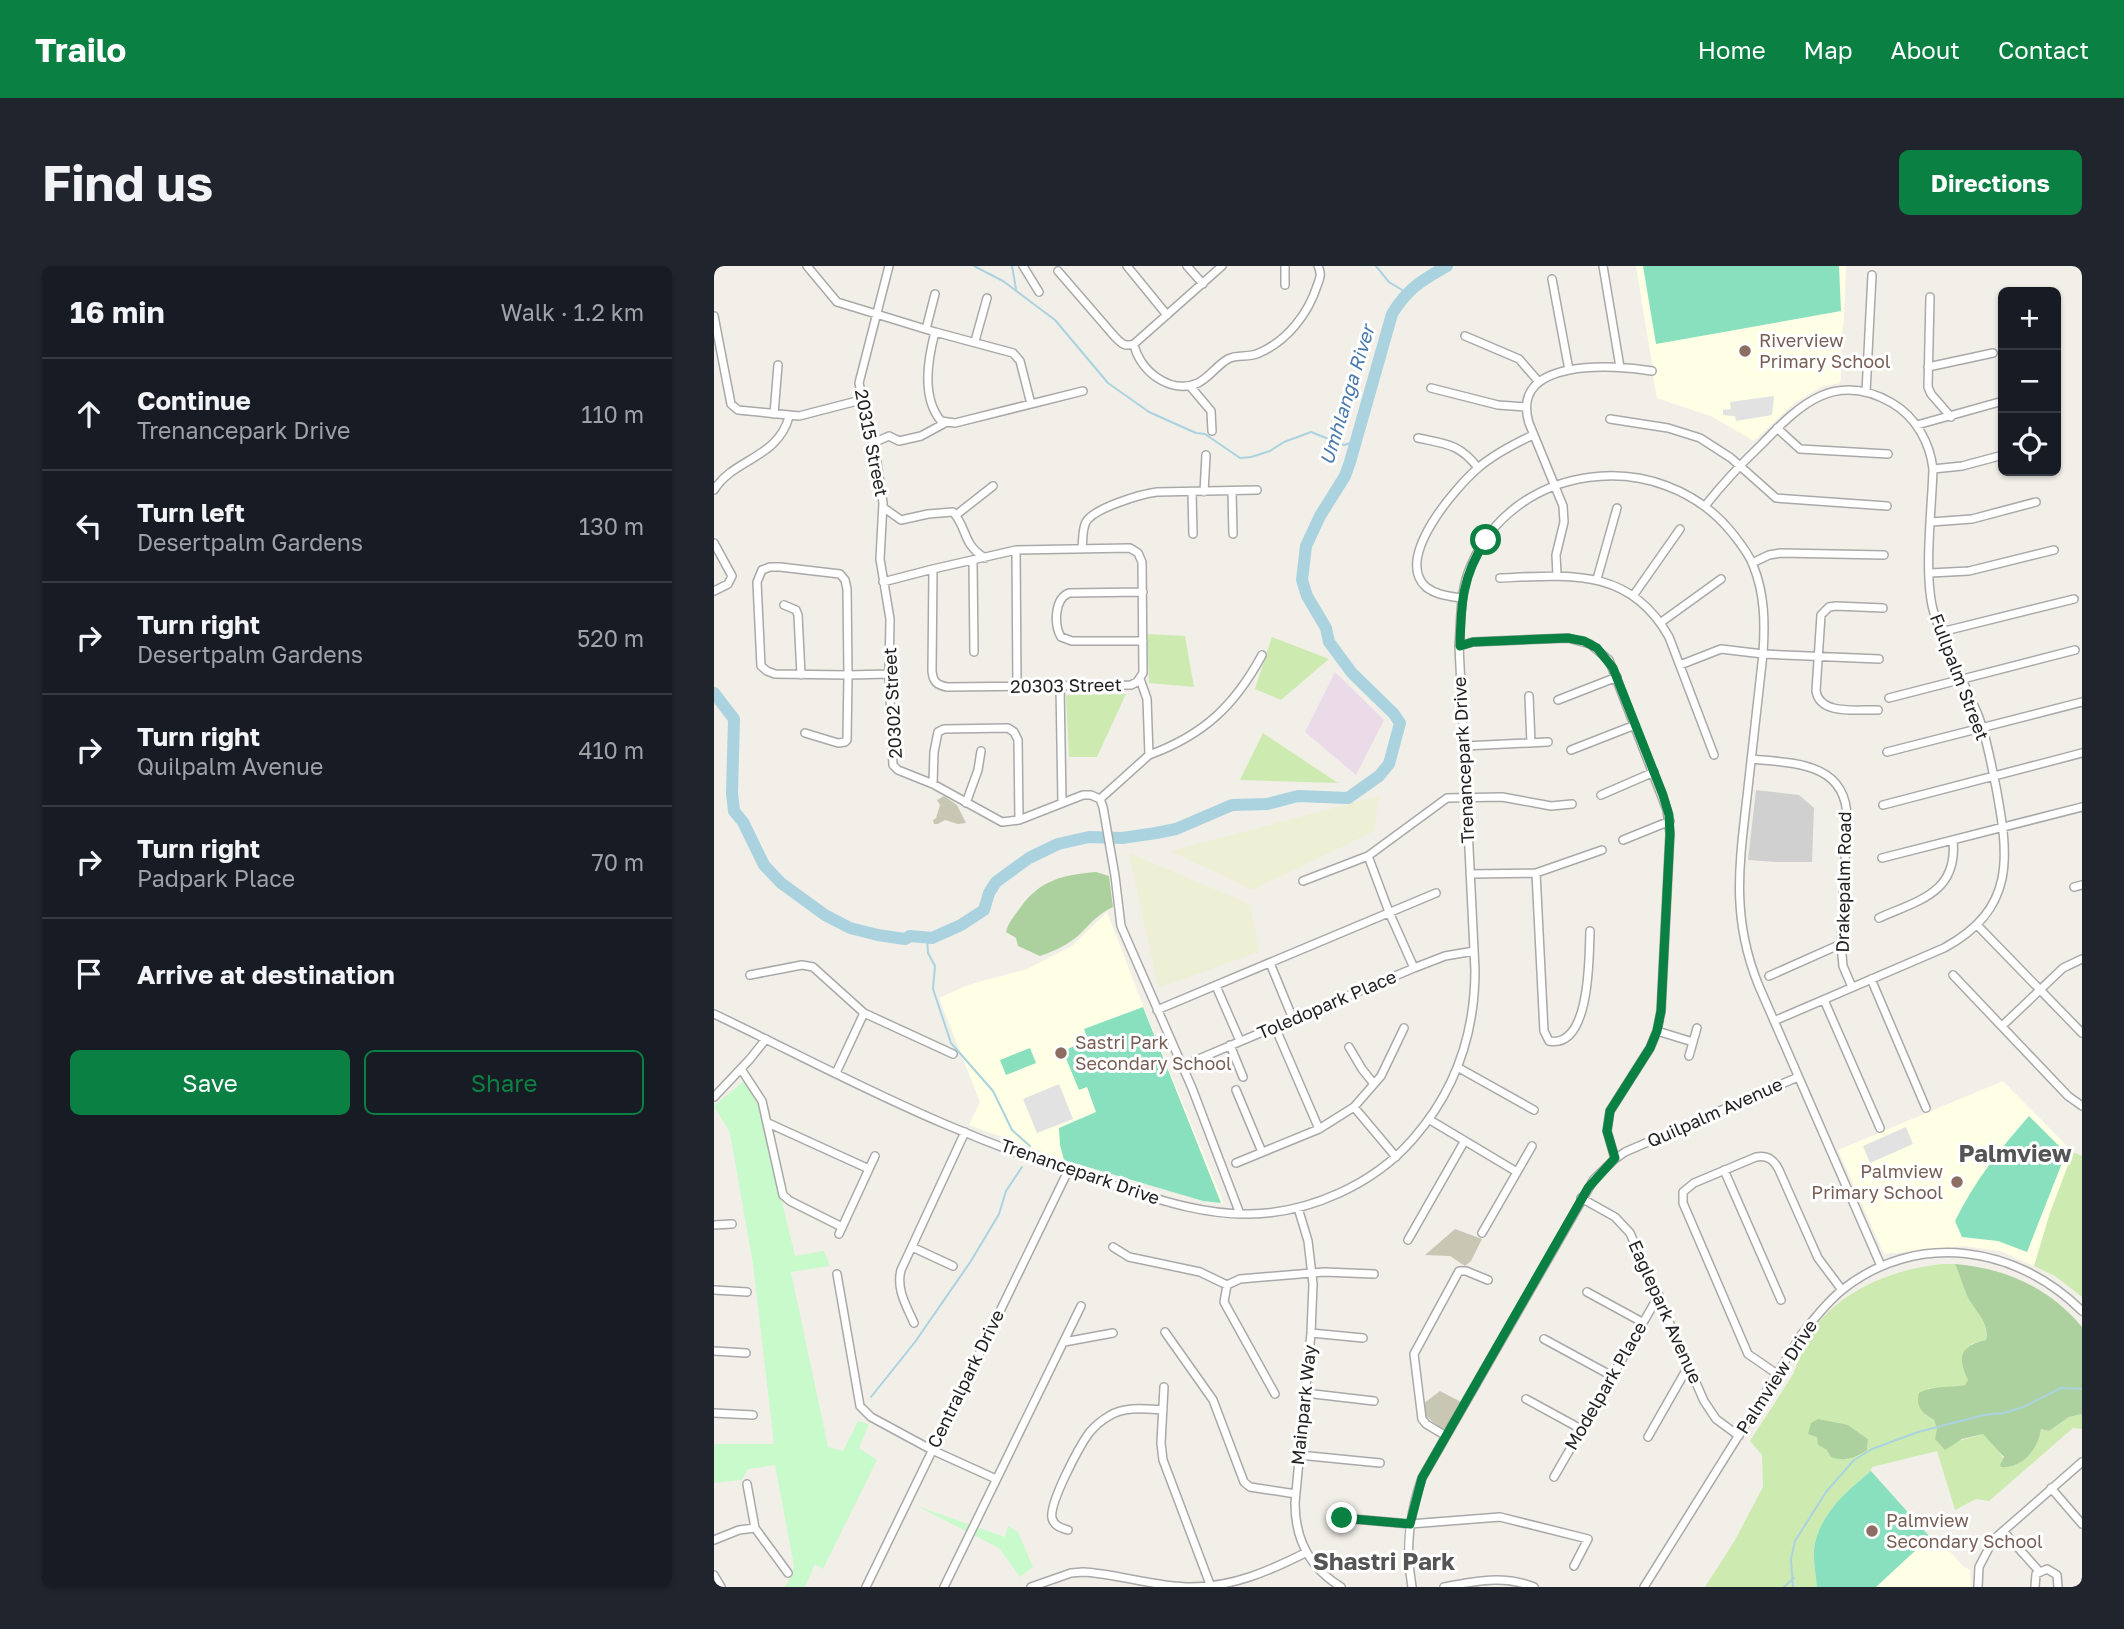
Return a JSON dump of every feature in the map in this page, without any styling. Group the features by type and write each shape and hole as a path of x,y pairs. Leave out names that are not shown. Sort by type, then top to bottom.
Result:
{"street":[{"path":"807,266 837,302 875,315 1006,350 1017,356 1031,404"},
{"name":"20315 Street","path":"883,582 880,559 884,508 873,443 861,400 860,371 889,266"},
{"path":"1023,266 1039,292"},
{"path":"1127,266 1167,315"},
{"path":"1187,266 1203,284"},
{"path":"1058,271 1121,344 1128,346 1134,344 1222,266"},
{"path":"1285,266 1285,285"},
{"path":"1134,344 1138,358 1162,381 1176,386 1191,386 1211,375 1226,360 1256,355 1290,331 1314,298 1321,274 1318,266"},
{"path":"1603,266 1620,367"},
{"path":"1866,391 1872,275"},
{"path":"1552,279 1569,370"},
{"path":"926,329 935,294"},
{"path":"1930,297 1927,379 1931,394 1951,417"},
{"path":"975,341 987,298"},
{"path":"714,316 731,404 744,412 789,417 861,400"},
{"path":"936,332 930,352 927,380 936,416 945,423"},
{"path":"1465,336 1519,359 1539,382"},
{"path":"1928,367 1993,353"},
{"path":"774,414 778,365"},
{"path":"1557,575 1557,544 1564,516 1563,506 1534,435 1526,407 1533,388 1552,374 1569,370 1620,367 1652,371"},
{"path":"1191,386 1211,411 1212,431"},
{"path":"1431,388 1498,405 1526,407"},
{"name":"Fullpalm Street","path":"1705,506 1777,428 1799,407 1818,396 1842,390 1866,391 1896,405 1917,425 1928,449 1933,469 1931,601 1941,632 1982,727 2004,827 2006,864 2002,882 1994,902 1977,925 1962,938 1774,1021"},
{"path":"873,443 889,436 899,442 915,438 945,423 955,423 1083,391"},
{"path":"1917,425 1998,403"},
{"path":"715,488 730,473 769,448 786,428 789,417"},
{"path":"1610,419 1668,428 1700,438 1740,466 1776,498 1887,506"},
{"path":"1777,428 1800,449 1888,454"},
{"path":"1461,598 1440,595 1424,585 1418,575 1417,558 1425,536 1444,504 1478,468 1505,449 1534,435"},
{"path":"1418,438 1452,445 1461,450 1478,468"},
{"path":"1204,492 1206,455"},
{"path":"1933,469 1962,466 1998,456"},
{"path":"714,475 715,488"},
{"name":"Trenancepark Drive","path":"714,1014 965,1132 1068,1171 1187,1208 1240,1214 1298,1208 1356,1184 1395,1157 1430,1120 1459,1068 1472,1018 1475,988 1474,951 1460,646 1461,598 1469,570 1492,532 1517,507 1554,486 1594,476 1634,477 1669,486 1705,506 1722,521 1752,563 1762,596 1765,626 1740,866 1740,914 1748,956 1774,1021 1881,1266"},
{"path":"956,515 993,486"},
{"path":"1082,549 1088,519 1141,494 1257,490"},
{"path":"1232,491 1233,534"},
{"path":"1192,492 1193,534"},
{"path":"1931,522 1972,519 2036,502"},
{"path":"884,508 901,520 949,511 956,515 973,551 985,558"},
{"path":"1597,579 1617,508"},
{"path":"1633,596 1680,529"},
{"path":"714,543 732,576 728,584 714,591"},
{"name":"20303 Street","path":"883,582 933,569 1016,550 1130,548 1135,550 1142,562 1143,673 1131,685 947,687 936,683 932,671 933,569"},
{"path":"1016,550 1017,686"},
{"path":"1930,573 1969,571 2054,550"},
{"path":"1752,563 1781,552 1885,555"},
{"path":"973,561 974,652"},
{"path":"806,733 838,743 847,740 848,674 846,589 842,577 836,572 766,568 760,573 757,582 761,666 769,673 801,675 848,674 889,674"},
{"path":"1500,578 1557,575 1597,579 1633,596 1660,623 1680,665 1714,755"},
{"path":"1660,623 1721,579"},
{"name":"20302 Street","path":"883,582 890,620 889,674 893,765 996,820 1019,820"},
{"path":"1143,592 1063,595 1058,603 1058,631 1061,637 1072,641 1143,640"},
{"path":"1941,632 2074,599"},
{"path":"784,605 796,610 798,615 801,675"},
{"path":"1878,710 1831,708 1823,705 1817,697 1819,621 1825,610 1836,606 1883,608"},
{"path":"1460,646 1473,642 1577,639 1604,654 1617,677 1670,821 1661,1011 1650,1048 1610,1111 1607,1131 1615,1158"},
{"path":"1680,665 1721,649 1763,654 1879,659"},
{"path":"1889,698 2075,650"},
{"path":"1100,799 1149,755 1172,747 1203,727 1228,706 1246,683 1262,654"},
{"path":"1558,700 1617,677"},
{"path":"1140,678 1147,699 1149,755"},
{"path":"1060,686 1062,802"},
{"path":"1529,696 1531,743"},
{"path":"1886,752 2082,702"},
{"path":"1571,750 1635,725"},
{"path":"933,784 935,741 938,732 944,729 1009,728 1018,740 1019,820 1083,795 1100,799 1115,876 1121,926 1182,1066 1240,1214"},
{"path":"1464,746 1548,742"},
{"path":"966,803 981,751"},
{"path":"1883,805 2082,753"},
{"name":"Drakepalm Road","path":"1751,759 1810,766 1824,773 1839,788 1847,811 1841,944 1843,966 1852,987"},
{"path":"1601,795 1654,772"},
{"path":"1303,881 1368,856 1441,801 1466,796 1502,797 1551,806 1572,804"},
{"path":"1882,858 2082,807"},
{"path":"1623,840 1670,821"},
{"path":"1879,918 1930,896 1940,887 1952,866 1953,840"},
{"path":"1470,874 1536,873 1602,850"},
{"path":"1368,856 1414,968"},
{"path":"1536,873 1544,1031 1549,1041 1555,1042 1570,1032 1583,1011 1590,931"},
{"path":"1157,1010 1436,892"},
{"path":"1977,925 2082,1033"},
{"path":"1769,976 1841,944"},
{"name":"Toledopark Place","path":"1182,1066 1444,956 1474,951"},
{"path":"2002,1026 2063,968 2082,959"},
{"path":"1270,963 1293,1019"},
{"path":"750,975 802,965 813,967 864,1013 953,1054"},
{"path":"1953,975 2068,1096 2082,1106"},
{"path":"1871,979 1926,1108"},
{"path":"1216,986 1240,1041"},
{"path":"1824,1000 1880,1128"},
{"path":"836,1073 864,1013"},
{"path":"2075,1025 2082,1019"},
{"path":"1275,1027 1319,1129"},
{"path":"1236,1163 1319,1129 1354,1107 1388,1065 1404,1028"},
{"path":"1689,1056 1698,1028"},
{"path":"1657,1031 1693,1042"},
{"path":"714,1097 766,1039"},
{"path":"1230,1045 1243,1077"},
{"path":"1349,1047 1374,1084"},
{"path":"1459,1068 1534,1110"},
{"path":"741,1069 761,1097 783,1195 790,1201 840,1230 875,1156"},
{"name":"Quilpalm Avenue","path":"1412,1587 1408,1564 1410,1524 1422,1478 1595,1177 1615,1158 1798,1077"},
{"path":"1236,1090 1262,1152"},
{"path":"1354,1107 1395,1157"},
{"path":"1430,1120 1517,1172"},
{"path":"768,1123 869,1169"},
{"path":"914,1323 898,1280 965,1132"},
{"path":"1408,1240 1464,1142"},
{"path":"1482,1233 1532,1146"},
{"path":"1777,1374 1748,1354 1681,1199 1686,1188 1756,1157 1771,1159 1779,1170 1818,1258 1842,1290"},
{"path":"1724,1170 1781,1300"},
{"name":"Centralpark Drive","path":"866,1587 1068,1171"},
{"name":"Eaglepark Avenue","path":"1581,1198 1615,1217 1626,1227 1659,1294 1704,1401 1716,1419 1739,1436"},
{"name":"Mainpark Way","path":"1298,1208 1313,1273 1296,1523 1305,1553 1319,1570 1341,1587"},
{"path":"714,1225 732,1224"},
{"path":"912,1247 953,1266"},
{"path":"1113,1247 1129,1257 1200,1272 1227,1285"},
{"name":"Palmview Drive","path":"1644,1587 1814,1318 1842,1290 1881,1266 1952,1252 1986,1256 2017,1266 2046,1280 2082,1311"},
{"path":"1446,1436 1422,1419 1414,1354 1459,1271 1488,1280"},
{"path":"1227,1285 1240,1279 1313,1273 1374,1274"},
{"path":"836,1274 860,1406 871,1417 932,1450 996,1479"},
{"path":"1227,1285 1224,1303 1275,1394"},
{"path":"714,1290 747,1292"},
{"path":"1587,1292 1642,1322"},
{"name":"Modelpark Place","path":"1554,1478 1659,1294"},
{"path":"944,1587 1081,1306"},
{"path":"1064,1342 1113,1332"},
{"path":"1164,1332 1213,1400 1246,1485 1296,1494"},
{"path":"1311,1333 1363,1338"},
{"path":"1544,1339 1612,1376"},
{"path":"714,1351 746,1353"},
{"path":"1648,1437 1689,1365"},
{"path":"1164,1387 1163,1460 1210,1586"},
{"path":"1305,1394 1374,1401"},
{"path":"1526,1399 1581,1429"},
{"path":"1068,1530 1053,1522 1053,1506 1089,1433 1111,1415 1121,1411 1163,1410"},
{"path":"714,1413 753,1415"},
{"path":"1300,1455 1380,1463"},
{"path":"1978,1587 1977,1576 1982,1557 1993,1540 2082,1462"},
{"path":"747,1484 755,1528 788,1573"},
{"path":"2051,1488 2082,1524"},
{"path":"1342,1518 1410,1524 1491,1517 1513,1519 1588,1539 1574,1566"},
{"path":"714,1539 755,1528"},
{"path":"2003,1531 2039,1572"},
{"path":"1031,1587 1071,1573 1083,1572 1173,1585 1210,1586 1262,1574 1305,1553"},
{"path":"2035,1587 2034,1578 2047,1569 2054,1572 2059,1579 2058,1587"},
{"path":"714,1575 721,1587"},
{"path":"1444,1587 1504,1579 1534,1587"}],"shaded area":[{"name":"Riverview Primary School","path":"1636,266 1846,266 1841,380 1839,383 1821,387 1793,404 1754,441 1711,416 1657,398 1654,365"},
{"path":"1774,396 1772,415 1736,421 1735,416 1723,415 1723,410 1731,409 1730,402"},
{"path":"1335,672 1384,720 1356,775 1305,732"},
{"path":"1756,790 1799,795 1814,808 1812,862 1748,860"},
{"path":"944,796 957,805 966,823 958,824 945,820 934,824 933,820 940,805 937,800"},
{"path":"1379,796 1374,831 1253,890 1170,851"},
{"path":"1129,853 1250,904 1259,952 1158,988"},
{"name":"Sastri Park Secondary School","path":"1107,912 1224,1204 1203,1201 1064,1160 969,1125 980,1102 939,998 968,985 1027,969 1072,946"},
{"name":"Palmview Primary School","path":"2003,1081 2073,1152 2034,1266 2000,1251 1964,1246 1884,1254 1838,1150"},
{"path":"1059,1084 1073,1119 1037,1133 1023,1099"},
{"path":"1906,1127 1913,1144 1870,1163 1863,1146"},
{"path":"1455,1229 1482,1239 1471,1261 1465,1266 1450,1256 1425,1255"},
{"path":"1440,1391 1461,1402 1448,1428 1442,1429 1424,1415 1423,1404"},
{"name":"Palmview Secondary School","path":"1871,1471 1939,1547 1943,1544 1970,1570 1971,1587 1817,1587"}],"green space":[{"path":"1643,266 1839,266 1841,311 1656,344"},
{"path":"1147,634 1185,636 1194,687 1149,683"},
{"path":"1272,637 1329,659 1281,700 1255,689"},
{"path":"1126,694 1097,757 1069,757 1066,695"},
{"path":"1263,733 1338,783 1240,780"},
{"path":"1096,872 1109,876 1113,907 1099,915 1072,941 1040,956 1018,946 1016,938 1006,932 1028,899 1044,885 1062,877"},
{"path":"1143,1007 1221,1203 1203,1201 1064,1160 1059,1128 1096,1112 1087,1087 1079,1090 1063,1051 1088,1040 1084,1029"},
{"path":"1030,1048 1036,1063 1006,1075 1000,1060"},
{"path":"744,1081 759,1106 795,1256 824,1251 830,1266 791,1272 828,1447 843,1451 858,1421 869,1424 859,1448 877,1460 823,1569 815,1564 805,1587 785,1587 794,1566 775,1465 748,1469 742,1480 714,1483 714,1444 774,1444 753,1264 730,1133 714,1106"},
{"path":"2029,1116 2066,1153 2027,1252 1998,1241 1962,1237 1955,1221 1962,1207 1988,1166"},
{"path":"2073,1152 2082,1156 2082,1297 2055,1276 2034,1266"},
{"path":"1955,1264 1968,1298 1986,1328 1986,1340 1971,1344 1968,1381 1965,1385 1928,1388 1925,1415 1934,1420 1937,1429 1955,1442 1983,1434 2004,1461 2040,1436 2041,1429 2049,1431 2069,1417 2082,1414 2082,1429 2073,1428 1989,1501 1976,1499 1955,1510 1937,1451 1872,1467 1871,1471 1837,1502 1823,1521 1814,1554 1817,1587 1705,1587 1735,1540 1763,1487 1762,1455 1750,1441 1793,1374 1802,1347 1815,1326 1845,1298 1863,1287 1882,1278 1922,1267","holes":["1848,1425 1868,1439 1867,1450 1847,1459 1820,1446 1817,1437 1812,1434"]},
{"path":"1955,1264 1992,1270 2025,1282 2055,1301 2082,1327 2082,1414 2069,1417 2049,1431 2041,1429 2037,1443 2028,1456 2009,1467 2001,1467 2004,1457 1983,1434 1962,1439 1945,1450 1935,1439 1937,1429 1934,1420 1923,1413 1919,1406 1919,1393 1924,1390 1965,1385 1968,1380 1963,1354 1977,1342 1986,1340 1984,1323 1968,1298"},
{"path":"1818,1419 1848,1425 1868,1439 1867,1450 1850,1458 1831,1457 1827,1450 1818,1445 1817,1437 1808,1434 1811,1423"},
{"name":"Palmview Secondary School","path":"1871,1471 1930,1537 1876,1587 1817,1587 1815,1543 1823,1521 1837,1502"},
{"path":"917,1506 1005,1537 1008,1526 1018,1532 1033,1567 1020,1577 999,1548"}],"waterway":[{"path":"974,266 1003,281 1055,320 1108,383 1149,412 1196,433 1205,434 1240,458 1270,451 1284,442 1311,432 1344,445 1354,442"},
{"path":"1012,266 1016,289"},
{"path":"1376,266 1389,282 1407,293"},
{"name":"Umhlanga River","path":"714,693 734,719 734,811 743,822 764,865 781,883 825,915 850,928 878,935 905,939 910,936 932,938 961,925 984,910 989,893 996,882 1029,858 1058,844 1089,837 1122,838 1176,829 1232,805 1267,804 1298,796 1348,798 1379,776 1389,764 1400,723 1352,673 1329,642 1326,628 1307,596 1302,580 1306,546 1320,516 1345,476 1392,314 1416,286 1447,266"},
{"path":"927,937 928,953 935,966 933,989 951,1043 993,1091 1012,1130 1030,1146"},
{"path":"871,1397 915,1342 971,1261 999,1214 1006,1191 1022,1167"},
{"path":"1793,1587 1791,1559 1795,1541 1826,1492 1854,1460 1872,1449 1918,1432 1984,1415 2004,1413 2023,1407 2061,1388 2082,1389"},
{"path":"1784,1587 1794,1578"}],"place":[{"name":"Riverview Primary School","path":"1745,351"},
{"name":"Sastri Park Secondary School","path":"1061,1053"},
{"name":"Palmview Primary School","path":"1957,1182"},
{"name":"Palmview Secondary School","path":"1872,1531"}],"district":[{"name":"Palmview","path":"2015,1154"},
{"name":"Shastri Park","path":"1384,1562"}],"route":[{"path":"1342,1518 1410,1524 1422,1478 1588,1188 1595,1177 1615,1158 1608,1139 1608,1117 1616,1099 1650,1048 1661,1011 1670,834 1669,815 1663,795 1613,668 1597,648 1577,639 1560,638 1473,642 1460,646 1461,598 1469,570 1486,540"}]}
